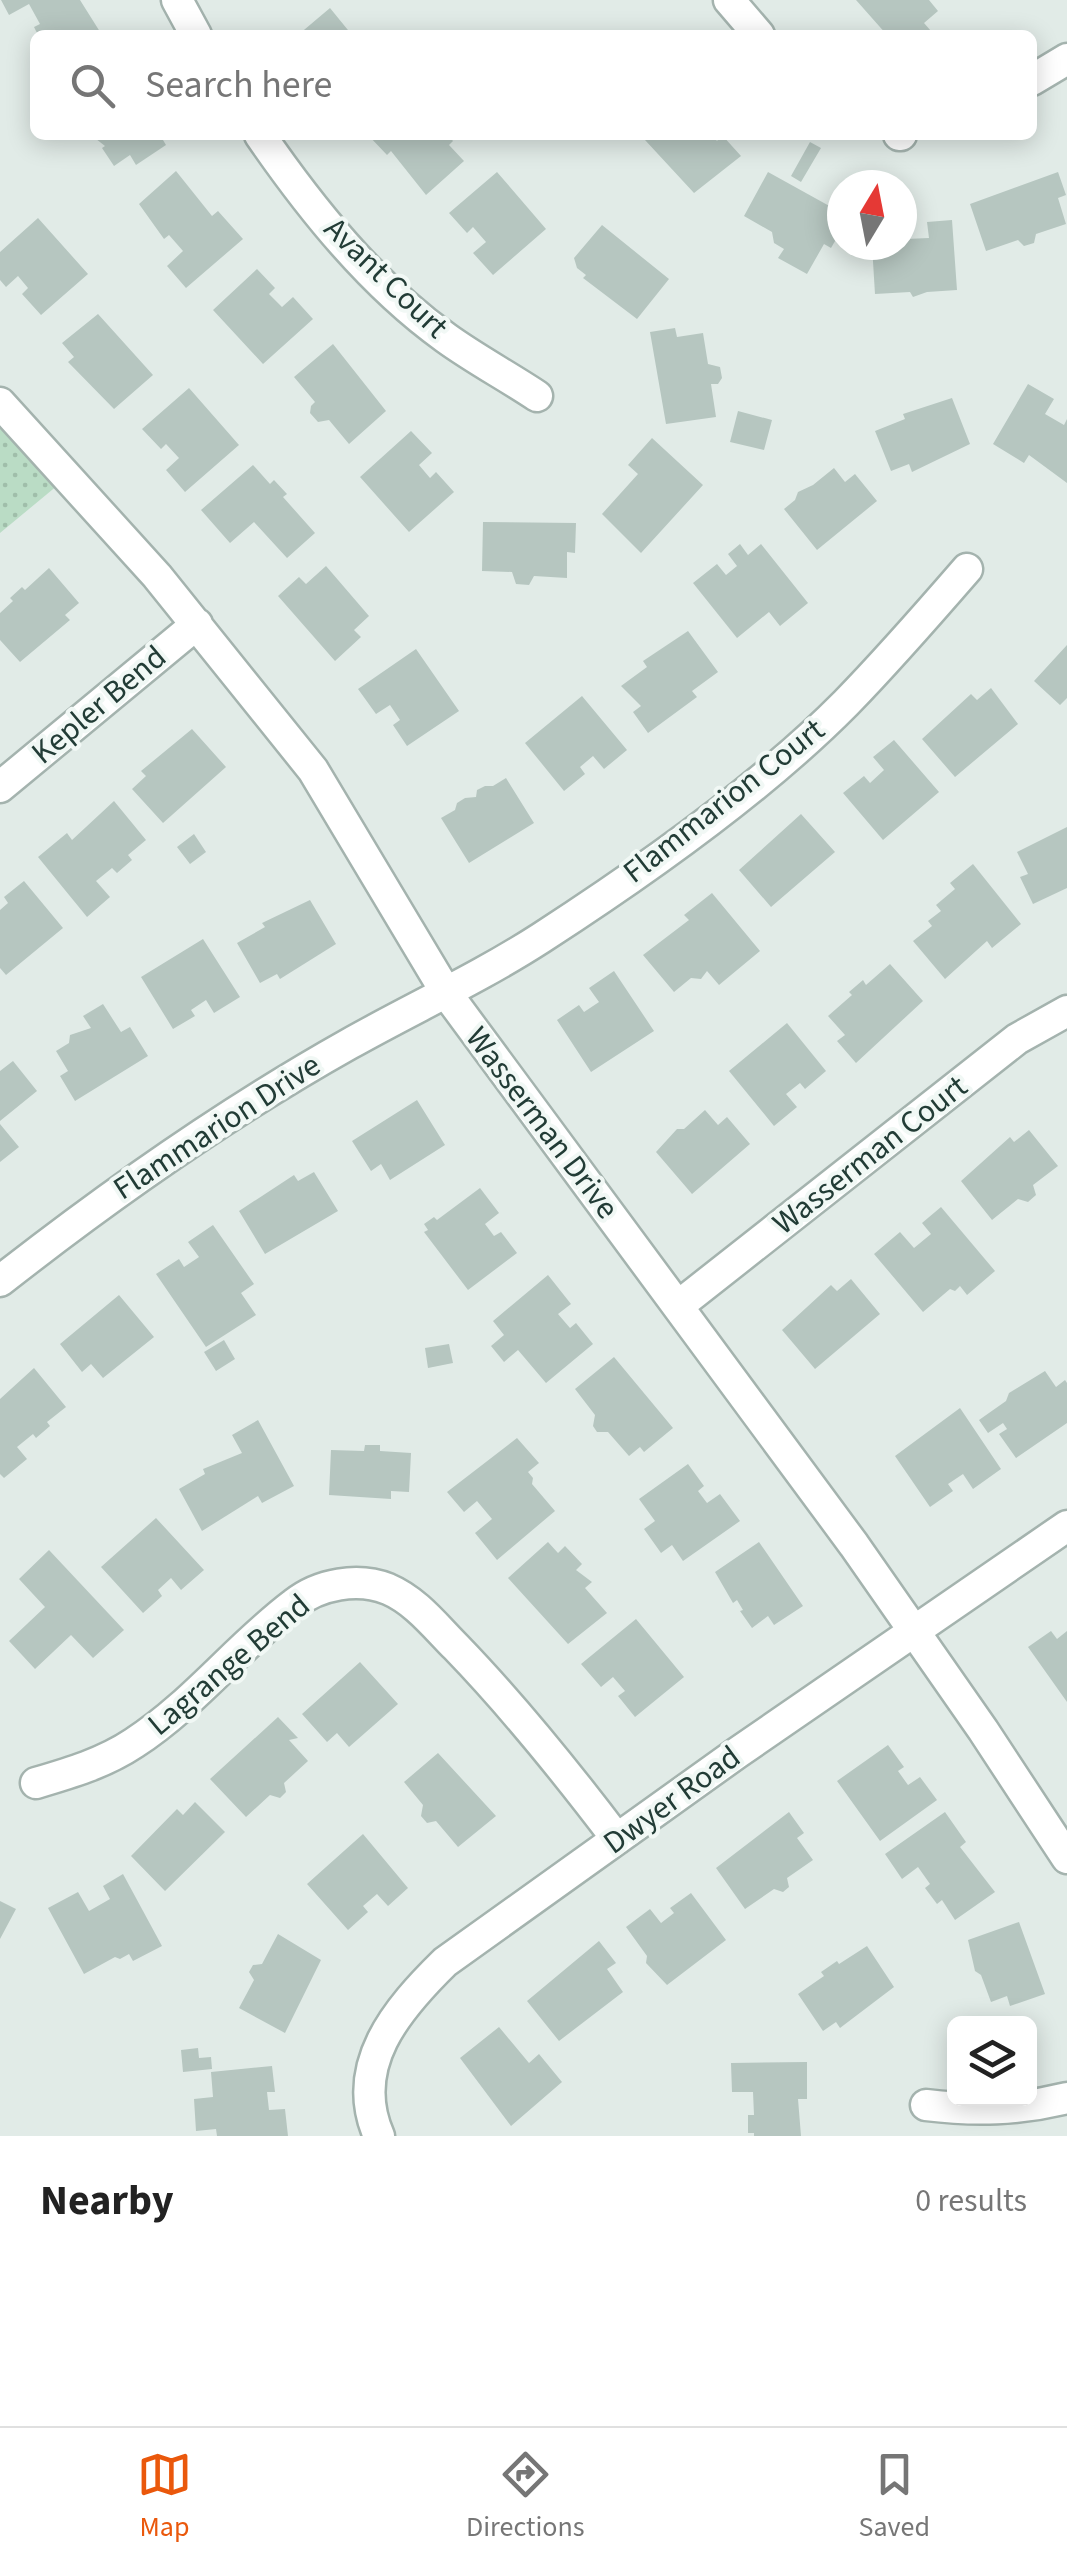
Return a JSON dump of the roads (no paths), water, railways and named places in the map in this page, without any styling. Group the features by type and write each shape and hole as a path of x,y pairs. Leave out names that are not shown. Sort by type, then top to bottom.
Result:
{"street":[{"path":"178,0 193,30"},
{"path":"729,0 754,30"},
{"path":"1037,77 1067,59"},
{"name":"Avant Court","path":"264,140 325,223 382,283 444,337 537,396"},
{"name":"Wasserman Drive","path":"0,403 197,624 313,770 447,994 915,1631 1067,1858"},
{"name":"Flammarion Court","path":"447,994 572,917 750,787 844,706 968,569"},
{"name":"Kepler Bend","path":"0,787 197,624"},
{"name":"Flammarion Drive","path":"0,1281 99,1203 222,1120 350,1043 447,994"},
{"name":"Wasserman Court","path":"678,1306 1018,1039 1067,1011"},
{"name":"Dwyer Road","path":"379,2136 372,2122 368,2092 372,2062 384,2032 411,1995 445,1962 1067,1526"},
{"name":"Lagrange Bend","path":"36,1783 82,1770 132,1744 170,1716 293,1604 332,1586 358,1583 384,1588 413,1602 488,1680 617,1839"},
{"path":"926,2105 972,2111 1029,2108 1067,2098"}]}
